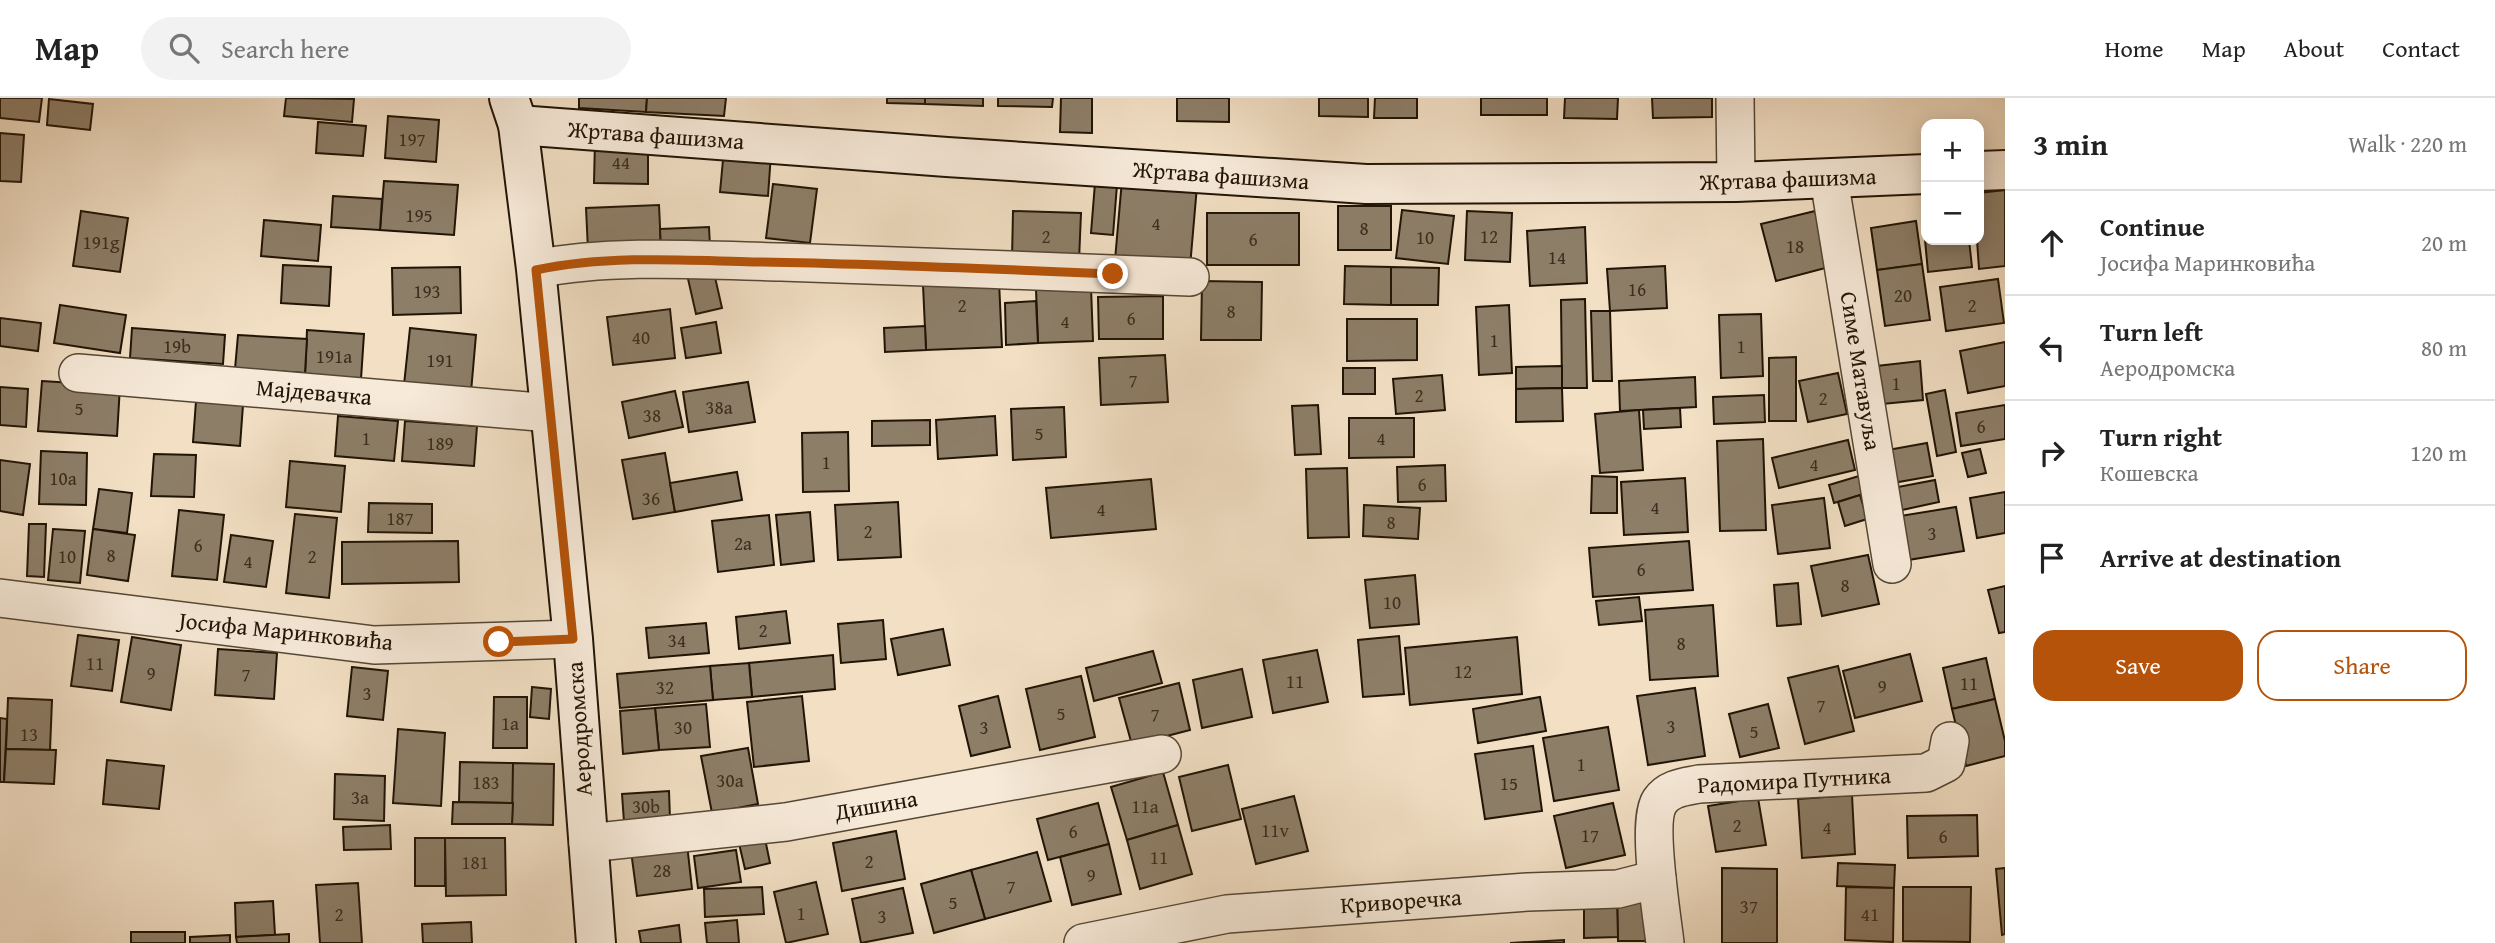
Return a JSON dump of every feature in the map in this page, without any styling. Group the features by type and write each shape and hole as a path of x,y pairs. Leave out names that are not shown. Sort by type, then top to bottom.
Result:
{"street":[{"path":"1735,98 1736,182"},
{"name":"Жртава фашизма","path":"513,111 947,157 1366,184 1736,182 1921,174"},
{"name":"Аеродромска","path":"513,111 536,270 573,639 596,943"},
{"path":"1984,171 2005,170"},
{"name":"Симе Матавуља","path":"1829,179 1892,564"},
{"path":"536,270 563,264 670,260 946,266 1190,277"},
{"name":"Мајдевачка","path":"78,373 550,412"},
{"name":"Јосифа Маринковића","path":"0,598 374,645 573,639"},
{"name":"Радомира Путника","path":"1657,879 1654,822 1659,802 1674,789 1699,784 1926,773 1946,763 1950,741"},
{"name":"Дишина","path":"588,843 786,822 1162,754"},
{"path":"1657,879 1665,943"},
{"name":"Криворечка","path":"1083,943 1227,914 1528,892 1618,889 1657,879"}],"building":[{"path":"0,98 42,98 39,122 0,118"},
{"path":"286,98 354,99 352,122 284,116"},
{"path":"579,98 647,98 646,112 579,108"},
{"path":"647,98 726,98 724,116 646,112"},
{"path":"887,98 925,98 925,104 887,103"},
{"path":"925,98 983,98 983,106 925,104"},
{"path":"998,98 1053,98 1052,107 998,106"},
{"path":"1061,98 1092,98 1092,133 1060,132"},
{"path":"1177,98 1229,98 1229,122 1177,121"},
{"path":"1319,98 1368,98 1368,117 1319,116"},
{"path":"1375,98 1417,98 1417,118 1374,118"},
{"path":"1481,98 1547,98 1547,115 1481,115"},
{"path":"1565,98 1618,98 1617,119 1564,118"},
{"path":"1652,98 1712,98 1712,117 1653,118"},
{"path":"49,99 93,104 90,130 47,125"},
{"path":"388,116 439,120 436,162 385,158"},
{"path":"318,122 366,126 363,156 316,153"},
{"path":"0,133 24,135 21,182 0,181"},
{"path":"595,141 648,141 648,184 594,183"},
{"path":"724,149 771,154 768,196 720,192"},
{"path":"1122,180 1197,186 1190,267 1115,260"},
{"path":"384,181 458,185 454,235 380,230"},
{"path":"1095,183 1117,185 1113,235 1091,233"},
{"path":"773,184 817,189 810,243 766,238"},
{"path":"2005,190 2005,266 1979,269 1977,245 1984,245 1984,192"},
{"path":"333,196 382,199 380,230 331,227"},
{"path":"659,205 661,248 588,250 586,208"},
{"path":"1338,206 1391,206 1391,250 1338,250"},
{"path":"1402,210 1454,216 1448,264 1396,258"},
{"path":"81,211 128,218 120,272 73,266"},
{"path":"1013,211 1081,213 1079,261 1012,259"},
{"path":"1467,211 1512,213 1510,262 1465,260"},
{"path":"1815,211 1829,267 1776,281 1761,224"},
{"path":"1207,213 1299,213 1299,265 1207,265"},
{"path":"264,220 321,225 318,261 261,256"},
{"path":"1916,221 1922,264 1877,270 1871,228"},
{"path":"709,227 710,246 661,248 660,229"},
{"path":"1585,227 1587,283 1530,286 1527,231"},
{"path":"1925,245 1970,245 1972,267 1928,272"},
{"path":"712,264 722,308 696,314 686,270"},
{"path":"1922,264 1930,320 1885,326 1877,270"},
{"path":"283,265 331,267 329,306 281,303"},
{"path":"1345,266 1391,267 1391,305 1344,304"},
{"path":"1665,266 1667,308 1610,311 1607,269"},
{"path":"460,267 461,313 393,315 392,268"},
{"path":"1391,267 1439,268 1438,305 1391,305"},
{"path":"1998,279 2004,323 1946,331 1940,287"},
{"path":"999,281 1002,347 926,350 923,285"},
{"path":"1202,281 1262,282 1261,340 1201,340"},
{"path":"1091,287 1093,341 1038,343 1036,289"},
{"path":"1163,296 1163,339 1099,339 1098,297"},
{"path":"1585,299 1587,388 1562,388 1561,300"},
{"path":"1036,301 1038,343 1006,345 1005,303"},
{"path":"60,305 126,315 120,353 54,343"},
{"path":"1509,305 1512,373 1479,375 1476,307"},
{"path":"670,309 675,358 613,365 607,317"},
{"path":"1591,311 1610,311 1612,381 1593,381"},
{"path":"1761,314 1763,376 1721,378 1719,315"},
{"path":"0,318 41,323 38,351 0,346"},
{"path":"1347,319 1417,319 1417,360 1347,361"},
{"path":"716,322 721,353 686,358 681,328"},
{"path":"925,326 926,350 885,352 884,328"},
{"path":"132,328 225,335 223,364 130,358"},
{"path":"410,328 476,335 471,392 404,385"},
{"path":"307,330 364,334 361,379 305,375"},
{"path":"238,335 307,339 305,373 235,369"},
{"path":"2005,342 2005,386 1968,393 1960,351"},
{"path":"1165,355 1168,402 1101,405 1099,358"},
{"path":"1796,357 1796,421 1769,421 1769,358"},
{"path":"1920,361 1923,400 1872,405 1868,367"},
{"path":"1562,366 1562,388 1516,389 1516,367"},
{"path":"1343,368 1375,368 1375,394 1343,394"},
{"path":"1838,373 1847,414 1808,422 1799,381"},
{"path":"1442,375 1445,410 1396,414 1393,379"},
{"path":"1695,377 1696,407 1620,411 1619,381"},
{"path":"42,381 120,386 117,436 38,431"},
{"path":"748,382 755,422 689,432 683,392"},
{"path":"0,387 28,389 26,427 0,425"},
{"path":"1562,388 1563,421 1516,422 1516,389"},
{"path":"1945,390 1956,452 1937,456 1926,394"},
{"path":"675,391 683,427 629,438 622,402"},
{"path":"1764,395 1765,422 1714,424 1713,397"},
{"path":"196,401 243,405 240,446 193,442"},
{"path":"1318,405 1321,454 1295,455 1292,406"},
{"path":"2005,405 2005,439 1961,446 1956,413"},
{"path":"1064,407 1066,457 1013,460 1011,409"},
{"path":"1680,408 1681,427 1644,429 1643,410"},
{"path":"1639,410 1643,470 1600,473 1595,414"},
{"path":"338,416 398,421 394,461 335,456"},
{"path":"995,416 997,455 938,459 936,420"},
{"path":"1349,418 1414,418 1414,457 1349,458"},
{"path":"930,420 930,445 872,446 872,421"},
{"path":"405,421 477,426 474,466 402,461"},
{"path":"848,432 849,491 803,492 802,433"},
{"path":"1763,439 1766,530 1720,531 1717,441"},
{"path":"1848,440 1855,470 1779,488 1772,458"},
{"path":"1927,443 1933,476 1887,484 1882,451"},
{"path":"1980,449 1986,473 1968,477 1962,453"},
{"path":"41,451 87,453 86,505 39,504"},
{"path":"665,453 675,512 633,519 622,460"},
{"path":"154,454 196,455 194,497 151,496"},
{"path":"0,460 30,464 23,515 0,511"},
{"path":"290,461 345,466 341,512 286,507"},
{"path":"1445,465 1446,501 1398,502 1397,467"},
{"path":"1347,468 1349,537 1308,538 1306,469"},
{"path":"737,472 742,500 675,512 670,483"},
{"path":"1592,476 1617,477 1617,513 1591,513"},
{"path":"1859,476 1864,494 1834,503 1829,485"},
{"path":"1685,478 1688,532 1624,535 1621,482"},
{"path":"1151,479 1156,529 1051,538 1046,488"},
{"path":"1935,480 1939,502 1902,510 1898,487"},
{"path":"99,489 132,493 127,533 93,529"},
{"path":"2005,492 2005,533 1977,538 1970,498"},
{"path":"1860,495 1867,519 1845,526 1838,502"},
{"path":"1824,498 1830,548 1778,554 1772,505"},
{"path":"898,502 901,557 838,560 835,505"},
{"path":"369,503 432,504 432,533 368,532"},
{"path":"1364,505 1420,508 1418,539 1363,536"},
{"path":"1956,507 1964,551 1908,560 1900,516"},
{"path":"179,510 224,515 217,580 172,576"},
{"path":"810,512 814,561 781,565 776,515"},
{"path":"295,514 337,518 329,598 286,593"},
{"path":"769,515 774,565 718,572 712,521"},
{"path":"29,524 46,524 44,577 27,576"},
{"path":"53,529 85,531 80,583 48,580"},
{"path":"93,529 135,535 128,581 87,575"},
{"path":"231,535 273,541 266,587 224,582"},
{"path":"458,541 459,582 342,584 342,542"},
{"path":"1689,541 1693,590 1593,597 1589,548"},
{"path":"1868,555 1879,604 1822,616 1811,566"},
{"path":"1415,575 1419,624 1370,628 1365,580"},
{"path":"1798,583 1801,624 1777,626 1774,585"},
{"path":"2005,586 2005,632 1999,633 1988,590"},
{"path":"1639,597 1642,621 1599,625 1596,601"},
{"path":"1713,605 1718,676 1650,680 1645,610"},
{"path":"786,611 790,643 739,649 736,617"},
{"path":"883,620 886,659 841,663 838,624"},
{"path":"706,623 709,653 649,658 646,628"},
{"path":"943,629 950,665 898,675 891,639"},
{"path":"78,635 119,640 112,691 71,686"},
{"path":"1399,636 1404,694 1363,697 1358,640"},
{"path":"132,637 181,645 171,710 121,702"},
{"path":"1517,637 1522,694 1410,705 1405,648"},
{"path":"218,649 277,653 274,699 215,695"},
{"path":"1317,650 1328,702 1273,713 1263,660"},
{"path":"1153,651 1162,683 1094,701 1086,668"},
{"path":"1910,654 1922,701 1855,718 1843,671"},
{"path":"833,655 835,689 752,697 749,663"},
{"path":"1986,658 1995,699 1952,709 1943,668"},
{"path":"749,663 752,697 713,700 710,666"},
{"path":"710,666 713,700 620,708 617,674"},
{"path":"1838,666 1854,731 1805,744 1788,678"},
{"path":"352,667 388,671 383,720 347,716"},
{"path":"1242,669 1252,717 1202,728 1193,680"},
{"path":"1081,676 1095,737 1040,750 1026,689"},
{"path":"1179,683 1190,730 1132,745 1119,698"},
{"path":"532,687 551,689 549,719 530,717"},
{"path":"1695,688 1705,756 1648,765 1637,696"},
{"path":"802,696 809,761 754,767 747,702"},
{"path":"998,696 1010,747 971,756 959,706"},
{"path":"494,697 527,697 527,748 493,748"},
{"path":"1540,697 1546,731 1478,743 1473,709"},
{"path":"8,698 52,700 50,750 6,749"},
{"path":"1995,699 2005,741 2005,756 1966,766 1952,709"},
{"path":"706,704 710,747 659,750 655,708"},
{"path":"1768,704 1779,748 1740,757 1729,714"},
{"path":"655,708 659,750 623,754 620,711"},
{"path":"0,718 7,719 4,782 0,782"},
{"path":"1608,727 1619,790 1554,801 1543,738"},
{"path":"398,729 445,733 441,806 393,803"},
{"path":"1533,746 1542,811 1485,819 1475,754"},
{"path":"748,748 758,804 712,813 701,756"},
{"path":"6,749 56,750 54,784 4,782"},
{"path":"107,760 164,766 159,809 103,804"},
{"path":"460,762 513,763 513,803 459,802"},
{"path":"513,763 554,764 553,825 512,824"},
{"path":"1228,765 1241,819 1192,831 1179,777"},
{"path":"1163,772 1178,825 1127,840 1111,787"},
{"path":"335,774 385,776 384,821 334,819"},
{"path":"669,791 670,819 624,822 622,794"},
{"path":"1852,795 1855,854 1802,858 1798,799"},
{"path":"1294,796 1308,851 1256,864 1242,809"},
{"path":"1758,798 1766,845 1716,852 1708,806"},
{"path":"453,802 513,803 512,824 452,824"},
{"path":"1098,803 1109,844 1048,860 1037,819"},
{"path":"1613,803 1625,855 1566,868 1554,816"},
{"path":"1977,815 1978,856 1908,858 1907,816"},
{"path":"390,825 391,849 344,850 343,827"},
{"path":"1178,825 1192,874 1140,889 1127,840"},
{"path":"763,829 770,863 745,869 737,835"},
{"path":"896,831 905,879 842,891 833,843"},
{"path":"415,838 445,838 445,886 415,886"},
{"path":"445,838 505,838 506,895 446,896"},
{"path":"687,844 692,889 637,896 631,851"},
{"path":"1109,844 1121,894 1072,905 1060,857"},
{"path":"736,850 741,882 698,888 694,856"},
{"path":"1037,852 1051,901 985,919 971,870"},
{"path":"1838,863 1895,865 1894,888 1837,886"},
{"path":"1722,868 1777,869 1777,943 1722,943"},
{"path":"2005,868 2005,934 2002,935 1996,869"},
{"path":"971,870 985,919 934,933 921,884"},
{"path":"816,882 828,934 786,943 774,892"},
{"path":"358,883 362,943 320,943 316,885"},
{"path":"762,887 764,914 705,917 704,889"},
{"path":"1846,887 1894,888 1893,942 1845,940"},
{"path":"1903,887 1971,887 1970,942 1903,941"},
{"path":"903,888 913,933 861,943 852,899"},
{"path":"1652,898 1653,941 1618,941 1617,899"},
{"path":"1617,899 1618,937 1584,938 1584,900"},
{"path":"273,901 275,935 236,937 235,903"},
{"path":"737,920 739,943 707,943 705,923"},
{"path":"471,922 472,943 423,943 422,924"},
{"path":"679,925 681,943 641,943 639,931"},
{"path":"131,932 185,932 185,943 131,943"},
{"path":"289,934 289,943 237,943 236,937"},
{"path":"230,935 230,943 190,943 190,937"},
{"path":"1564,940 1564,943 1510,943"}],"route":[{"path":"499,642 573,639 536,270 563,264 670,260 946,266 1113,274"}]}
